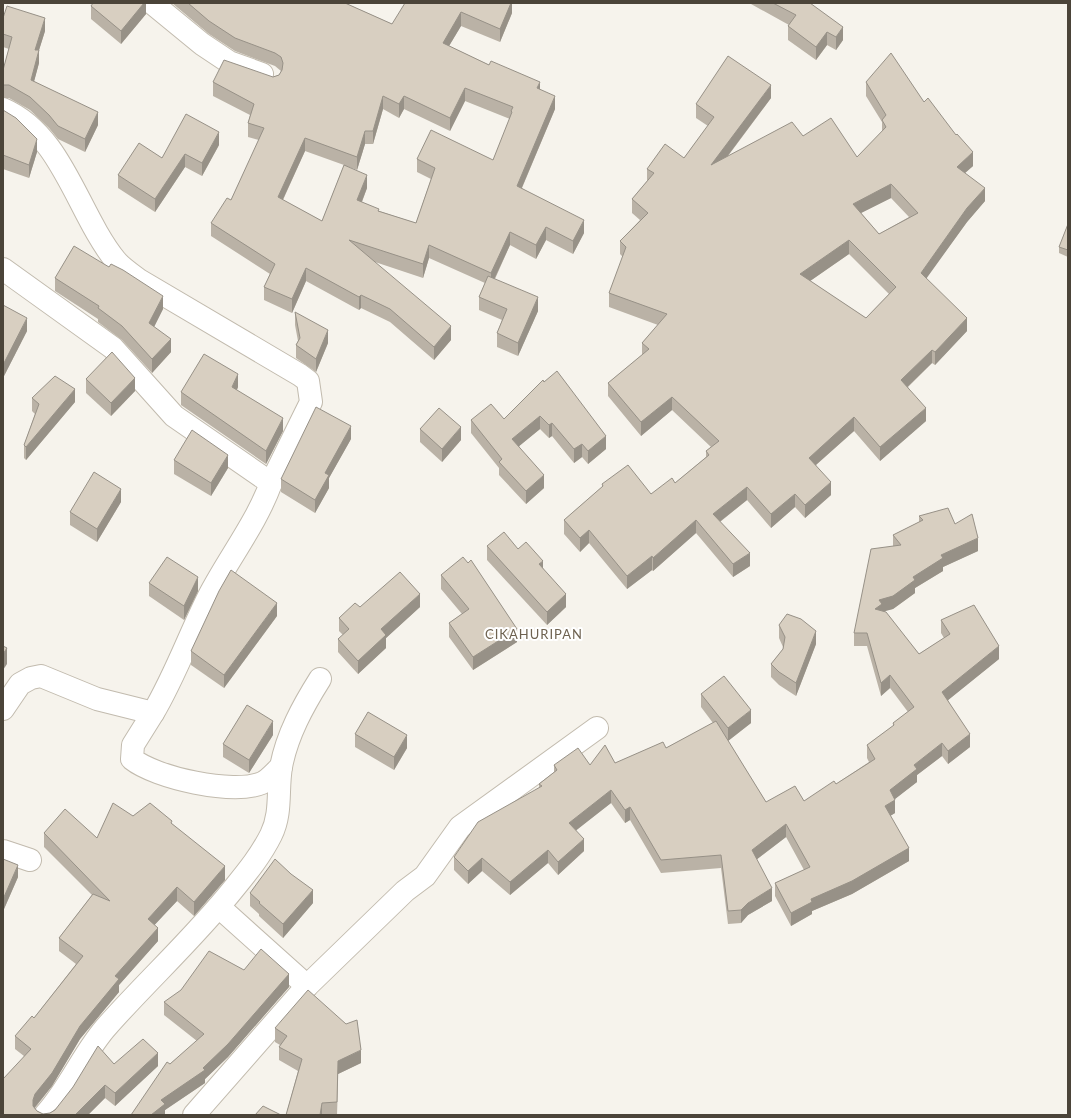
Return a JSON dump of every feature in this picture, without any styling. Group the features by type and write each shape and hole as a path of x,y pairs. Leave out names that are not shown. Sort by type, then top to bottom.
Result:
{"street":[{"path":"152,3 202,44 229,62 271,78"},
{"path":"3,110 18,116 33,128 49,147 99,236 116,262 139,280 308,381 311,402 263,501 208,598 182,659 153,713 133,745 132,759 141,766 172,777 202,784 246,787 263,783 281,767"},
{"path":"3,269 113,348 174,416 271,483"},
{"path":"3,709 20,684 31,678 41,676 97,699 153,713"},
{"path":"45,1115 61,1096 106,1027 219,907 260,856 275,825 280,798 281,767 290,736 304,703 320,679"},
{"path":"194,1115 307,986 405,891 425,876 460,827 597,728"},
{"path":"3,851 30,860"},
{"path":"219,907 307,986"}],"building":[{"path":"93,3 144,3 121,31 91,6"},
{"path":"188,3 345,3 392,24 405,3 511,3 500,29 461,12 443,43 489,65 491,61 540,82 537,88 555,96 517,186 584,220 573,241 546,227 536,245 510,232 491,273 429,245 423,264 349,240 451,326 434,347 390,309 361,295 359,297 306,268 292,299 264,287 275,264 211,223 227,198 231,200 264,128 248,123 254,104 213,82 224,60 273,77 279,75 282,70 283,63 281,57 275,53 235,38 209,21","holes":["465,88 513,107 493,160 431,130 417,159 435,168 416,223 378,211 379,209 357,200 367,175 344,165 322,221 278,197 305,138 357,157 365,131 373,131 383,96 399,104 404,96 450,118"]},
{"path":"773,3 810,3 843,27 836,37 827,32 816,47 788,26 796,15"},
{"path":"7,6 45,18 35,50 39,50 31,80 98,112 85,139 58,126 30,97 9,85 3,85 3,70 12,37 3,34 3,18"},
{"path":"891,53 924,102 928,98 956,135 957,134 973,152 957,167 985,188 967,208 921,273 967,318 935,352 932,350 901,380 926,408 880,447 854,417 809,458 831,482 805,505 795,494 771,514 747,487 713,514 750,553 733,564 696,520 653,558 652,556 627,576 589,530 580,538 564,520 603,486 602,484 628,465 651,494 672,478 675,483 709,455 706,451 719,441 672,397 641,422 608,383 649,349 642,343 667,314 609,293 626,247 620,241 648,213 632,199 654,173 647,169 665,144 684,158 714,117 696,104 728,56 771,85 711,165 792,122 803,136 831,118 857,157 886,127 882,120 886,115 866,82","holes":["891,184 918,213 879,234 853,204","849,240 896,287 866,318 800,274"]},
{"path":"3,110 16,118 37,139 29,165 3,155"},
{"path":"186,114 219,132 202,163 185,154 155,199 118,175 139,143 162,158"},
{"path":"1068,224 1068,250 1059,247"},
{"path":"74,246 109,267 111,264 123,270 163,296 149,323 171,339 152,359 122,326 98,308 99,306 55,278"},
{"path":"488,276 538,297 518,343 497,333 507,309 479,297"},
{"path":"3,305 27,318 4,363 3,362"},
{"path":"295,312 328,330 316,359 296,345 300,338"},
{"path":"112,352 135,378 111,403 86,379"},
{"path":"204,354 238,374 232,387 283,418 266,451 181,392"},
{"path":"557,371 606,436 588,451 582,444 574,449 552,423 549,425 540,416 512,439 544,475 526,491 499,462 502,459 471,420 491,404 504,419 543,380 544,382"},
{"path":"55,376 75,389 26,447 24,445 39,404 32,398"},
{"path":"316,407 351,426 325,473 329,475 315,500 281,479"},
{"path":"439,408 461,427 442,449 420,429"},
{"path":"192,430 228,455 211,483 174,460"},
{"path":"94,472 121,489 97,529 70,512"},
{"path":"948,508 955,524 972,514 978,538 941,555 943,558 913,577 915,580 893,596 879,600 882,604 875,609 886,612 919,654 950,634 941,620 974,605 999,646 942,692 970,734 948,751 942,743 914,765 917,769 890,790 895,800 885,806 909,848 852,881 811,899 812,902 791,913 775,883 810,867 786,824 752,850 772,888 748,903 741,910 728,911 721,855 661,860 630,807 625,810 611,790 569,823 584,839 558,862 548,850 510,882 482,858 468,871 454,857 478,822 542,786 539,784 557,770 554,765 578,748 590,765 605,745 615,763 663,742 666,748 716,721 766,802 795,786 804,801 834,781 836,784 875,759 867,745 894,725 893,723 914,707 890,675 881,683 867,633 854,633 871,549 901,545 893,535 923,520 919,516"},
{"path":"504,532 518,549 526,542 543,561 539,564 566,594 547,612 487,546"},
{"path":"167,557 198,577 184,606 149,583"},
{"path":"463,557 468,563 471,560 517,629 473,657 449,623 469,609 441,575"},
{"path":"231,570 277,603 224,675 191,651 219,591"},
{"path":"400,572 420,594 381,629 386,635 358,661 338,639 349,629 339,618 355,603 360,607"},
{"path":"787,614 801,619 816,631 796,683 779,672 771,664 783,649 785,637 779,625"},
{"path":"3,646 7,648 3,654"},
{"path":"724,676 751,710 728,728 701,694"},
{"path":"247,705 273,721 249,760 223,744"},
{"path":"368,712 407,735 394,757 355,734"},
{"path":"113,803 133,816 150,803 172,821 171,823 225,866 194,902 177,887 148,919 158,928 115,976 119,979 80,1026 52,1073 35,1094 33,1106 37,1111 43,1114 50,1113 55,1110 73,1087 98,1046 114,1064 143,1039 158,1053 115,1093 105,1085 76,1114 77,1115 3,1115 3,1079 31,1049 15,1036 32,1016 34,1018 83,956 59,938 93,894 110,901 44,833 65,809 97,838"},
{"path":"3,859 18,865 4,897 3,897"},
{"path":"275,859 291,874 313,890 283,924 250,893"},
{"path":"261,949 289,974 228,1044 203,1068 205,1070 161,1100 165,1104 151,1115 131,1115 167,1062 170,1064 204,1034 164,1002 181,990 209,951 244,970"},
{"path":"308,990 346,1024 357,1020 361,1050 338,1061 337,1102 322,1103 320,1115 286,1115 302,1059 279,1047 287,1036 275,1028"},
{"path":"263,1106 281,1115 255,1115"}],"district":[{"name":"CIKAHURIPAN","path":"534,634"}]}
